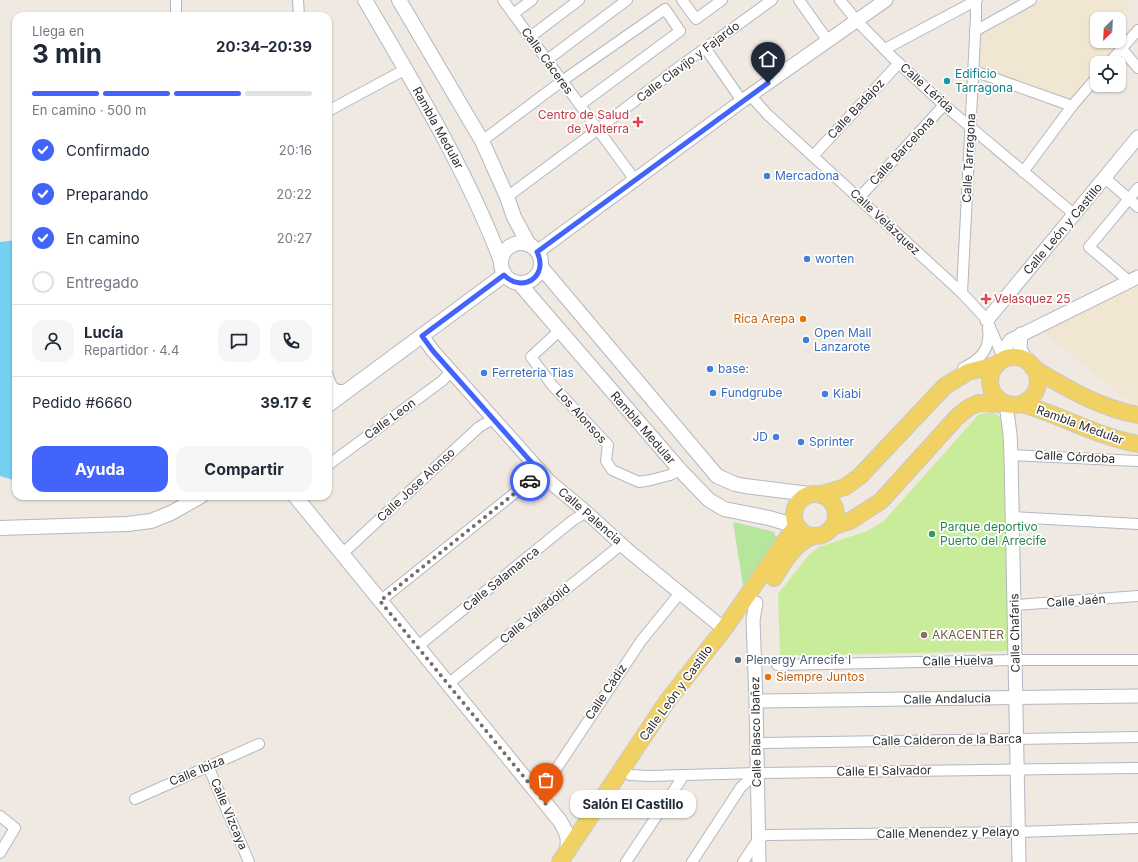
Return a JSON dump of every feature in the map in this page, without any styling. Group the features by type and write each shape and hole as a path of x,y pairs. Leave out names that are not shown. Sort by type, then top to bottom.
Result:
{"main road":[{"name":"Rambla Medular","path":"365,0 406,69 461,171 500,261"},
{"path":"399,0 482,141 514,216 533,248 541,262 541,267 535,278 525,283 519,283 508,279 504,275 501,266 500,261 502,255 510,246 523,243 533,248"},
{"name":"Rambla Medular","path":"541,267 717,476 735,484 815,494 845,487 860,476 945,386 968,372 1000,362"},
{"path":"332,399 350,389 504,275"},
{"name":"Rambla Medular","path":"519,283 680,470 709,500 724,509 769,518 796,526"},
{"path":"1031,366 1036,375 1037,382 1033,395 1014,404 997,398 991,387 991,373 1000,362 1016,358 1031,366 1074,392 1112,408 1138,415"},
{"name":"Rambla Medular","path":"832,527 850,521 881,501 957,417 968,408 978,403 1014,404 1039,409 1112,438 1138,444"},
{"path":"815,494 832,501 836,512 836,520 832,527 827,533 820,536 813,536 801,531 796,526 794,519 796,503 802,497 815,494"},
{"path":"0,528 127,524 150,521 171,513 194,500"},
{"path":"298,500 560,821 569,839 566,858"},
{"path":"769,518 781,526 785,534 785,541"},
{"name":"Calle León y Castillo","path":"566,858 585,824 668,700 724,629 796,526"},
{"name":"Calle León y Castillo","path":"566,858 630,775 679,703 714,660 793,550 803,540 813,536"},
{"path":"560,821 570,827 577,828 585,824"}],"street":[{"path":"176,0 176,12"},
{"path":"298,0 299,12"},
{"name":"Calle Cáceres","path":"503,0 635,180"},
{"path":"513,14 532,0"},
{"path":"530,37 579,0"},
{"path":"547,60 627,0"},
{"path":"682,0 696,19 722,0"},
{"name":"Calle Clavijo y Fajardo","path":"507,197 598,130 679,67 772,0"},
{"path":"799,0 828,41"},
{"name":"Calle Lérida","path":"840,0 857,21 944,105 1074,214"},
{"path":"533,248 635,180 746,98 886,0"},
{"path":"885,49 976,0"},
{"name":"Calle Tarragona","path":"962,293 974,71 976,0"},
{"path":"975,31 1031,0"},
{"path":"482,141 562,81 665,9 680,31 580,105"},
{"path":"1126,43 1138,30"},
{"path":"1115,56 1121,48 1138,68"},
{"name":"Calle Velázquez","path":"706,49 746,98 767,114 962,293 987,320 1000,362"},
{"name":"Calle Badajoz","path":"813,156 899,63"},
{"path":"332,109 406,69"},
{"path":"974,71 1072,106"},
{"path":"1023,172 1072,106 1090,85"},
{"name":"Calle Barcelona","path":"859,198 944,105"},
{"name":"Calle León y Castillo","path":"987,320 1138,137"},
{"path":"1105,178 1138,207"},
{"path":"1000,362 1005,348 1011,340 1134,279 1089,247 1138,188"},
{"path":"935,397 943,384 954,372 975,362 982,355 987,346 989,336 987,320"},
{"name":"Los Alonsos","path":"559,331 531,357 552,385 608,445 606,461 612,470 639,482 670,475 680,470"},
{"path":"1021,334 1020,350 1031,366"},
{"name":"Calle Palencia","path":"422,336 451,372 549,481 724,629"},
{"name":"Calle Leon","path":"332,462 442,382 451,372"},
{"path":"332,386 342,391 350,389"},
{"name":"Calle Chafaris","path":"1014,404 1010,434 1015,605 1019,862"},
{"name":"Calle Jose Alonso","path":"342,554 479,426 493,419"},
{"name":"Calle Córdoba","path":"1011,454 1138,461"},
{"path":"380,601 540,472"},
{"name":"Calle Salamanca","path":"417,647 572,521 586,512"},
{"path":"1012,517 1138,524"},
{"name":"Calle Valladolid","path":"448,684 622,544"},
{"name":"Calle Cádiz","path":"539,795 641,641 680,593"},
{"name":"Calle Jaén","path":"1015,605 1138,596"},
{"name":"Calle Blasco Ibañez","path":"756,603 753,620 759,862"},
{"name":"Calle Huelva","path":"777,664 1015,660 1138,660"},
{"name":"Calle Andalucia","path":"756,701 1138,696"},
{"name":"Calle Calderon de la Barca","path":"757,743 1138,737"},
{"name":"Calle Ibiza","path":"135,799 259,744"},
{"name":"Calle Vizcaya","path":"208,766 250,862"},
{"name":"Calle El Salvador","path":"630,775 649,776 757,773 1138,768"},
{"path":"692,862 740,788 757,773"},
{"path":"626,862 684,775"},
{"path":"0,816 15,828 0,853"},
{"name":"Calle Menendez y Pelayo","path":"759,838 766,835 1019,832 1138,828"},
{"path":"743,862 759,838"}],"shaded area":[{"path":"1043,0 1129,0 1126,15 1126,12 1090,12 1090,48 1115,48 1108,56 1090,56 1090,76 1070,99 978,66 978,35"},
{"path":"1138,286 1138,405 1130,402 1042,331"}],"green space":[{"name":"Parque deportivo Puerto del Arrecife","path":"993,412 1003,419 1009,651 780,656 778,594 808,556 819,547 867,531 884,521 979,414"},
{"path":"733,522 774,532 778,543 744,592"}],"water":[{"path":"12,240 12,480 0,476 0,242"}],"way so far":[{"path":"530,481 380,601 546,804"}],"place":[{"name":"Edificio Tarragona","path":"947,81"},
{"name":"Centro de Salud de Valterra","path":"638,122"},
{"name":"Mercadona","path":"767,176"},
{"name":"worten","path":"807,259"},
{"name":"Velasquez 25","path":"986,299"},
{"name":"Rica Arepa","path":"803,319"},
{"name":"Open Mall Lanzarote","path":"806,340"},
{"name":"base:","path":"710,369"},
{"name":"Ferreteria Tias","path":"484,373"},
{"name":"Fundgrube","path":"713,393"},
{"name":"Kiabi","path":"825,394"},
{"name":"JD","path":"776,437"},
{"name":"Sprinter","path":"801,442"},
{"name":"Parque deportivo Puerto del Arrecife","path":"932,534"},
{"name":"AKACENTER","path":"924,635"},
{"name":"Plenergy Arrecife I","path":"738,660"},
{"name":"Siempre Juntos","path":"768,677"},
{"name":"Salón El Castillo","path":"546,804"}],"route":[{"path":"530,481 540,472 433,351 422,336 504,275 513,282 519,283 525,283 535,278 541,267 540,256 537,252 768,83"}]}
